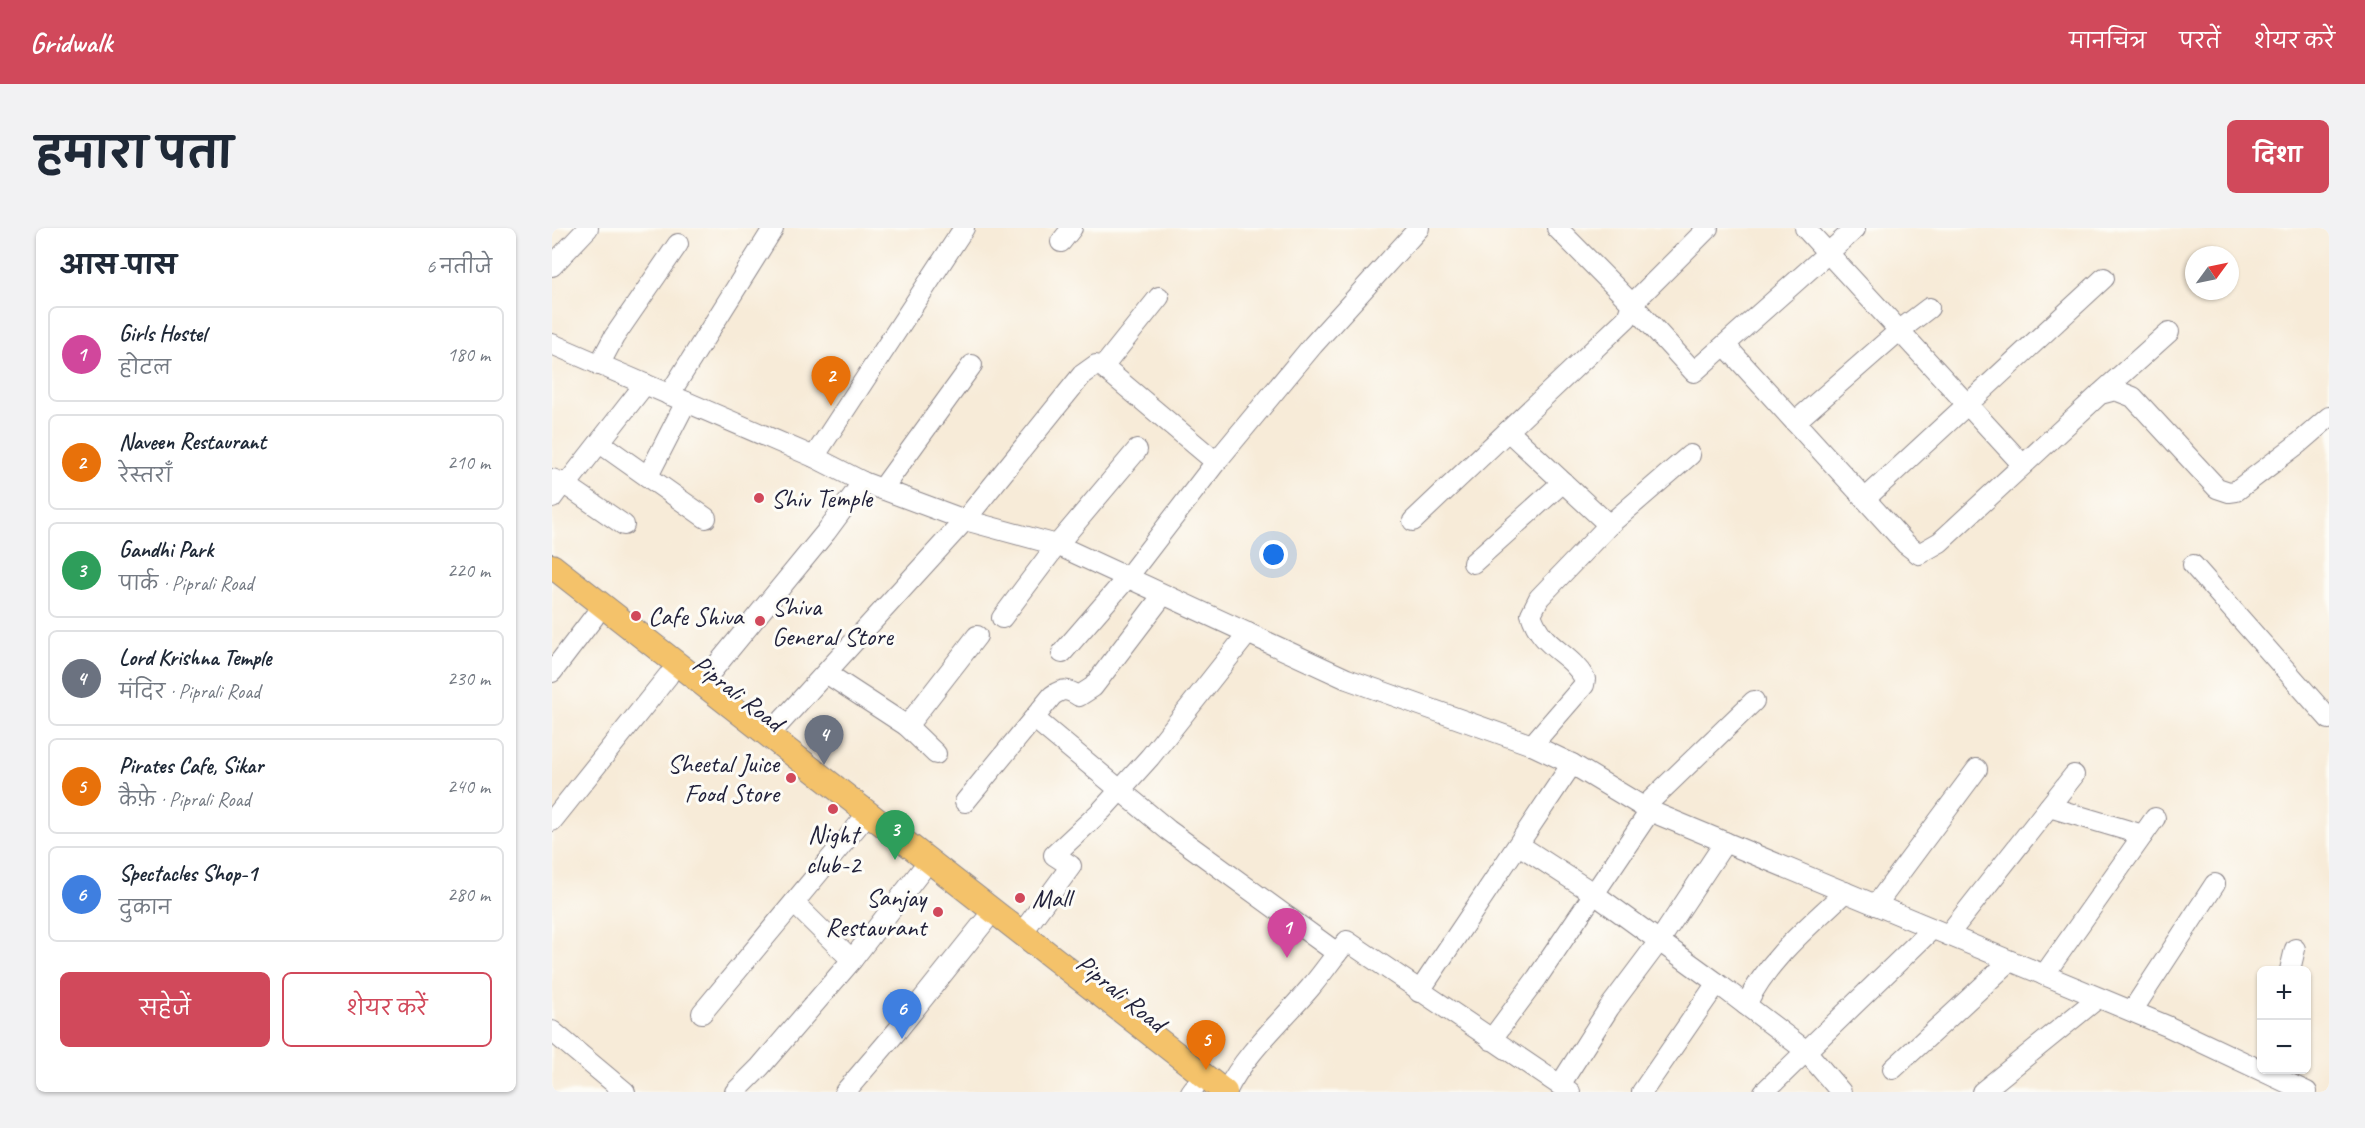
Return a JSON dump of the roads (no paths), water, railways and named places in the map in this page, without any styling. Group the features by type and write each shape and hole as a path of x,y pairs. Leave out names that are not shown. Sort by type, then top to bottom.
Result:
{"main road":[{"path":"552,566 1225,1092"},
{"name":"Piprali Road","path":"552,585 921,871 1195,1091"}],"street":[{"path":"552,266 588,228"},
{"path":"648,476 677,398 772,228"},
{"path":"814,458 964,228"},
{"path":"1062,653 1127,578 1216,462 1313,345 1419,228"},
{"path":"1413,521 1627,318 1632,304 1708,228"},
{"path":"1805,228 2023,465"},
{"path":"1561,229 1694,372 1855,229"},
{"path":"599,365 614,337 678,244"},
{"path":"1865,499 2104,278"},
{"path":"1103,367 1159,297"},
{"path":"1795,422 1900,330 1929,308"},
{"path":"1725,345 1865,499 1919,554 1940,542 2169,332"},
{"path":"552,344 814,458 863,482 965,520 1057,545 1347,679 1532,745 1572,764 1647,809 2132,1011 2257,1067"},
{"path":"882,489 972,365"},
{"path":"768,736 965,520 1082,375 1096,365 1103,367 1216,462"},
{"path":"556,486 570,480 645,384"},
{"path":"2100,394 2115,390 2133,397 2217,488 2229,492 2245,484 2329,417"},
{"path":"1508,431 1609,525"},
{"path":"600,443 706,518"},
{"path":"1002,618 1057,545 1137,450"},
{"path":"1532,745 1584,685 1585,679 1580,671 1539,635 1531,614 1539,598 1609,525 1690,455"},
{"path":"702,683 826,532 863,482"},
{"path":"1473,562 1563,482"},
{"path":"556,486 624,525"},
{"path":"2193,565 2329,719"},
{"path":"964,802 1052,696 1061,690 1068,690 1079,696 1093,687 1163,595"},
{"path":"552,672 594,617"},
{"path":"1022,933 1071,866 1054,855 1150,757 1248,633"},
{"path":"907,726 977,636"},
{"path":"826,673 907,726 936,754"},
{"path":"552,822 668,676"},
{"path":"1491,1040 1537,978 1647,809 1754,701"},
{"path":"1035,719 1168,830 1337,953"},
{"path":"1419,992 1572,764"},
{"path":"1876,905 1977,769"},
{"path":"1764,1092 1805,1050 1940,932 2074,775"},
{"path":"2049,807 2143,835"},
{"path":"2044,975 2155,818"},
{"path":"702,1013 860,823"},
{"path":"1225,1092 1251,1054 1311,986 1347,940 1419,992 1565,1089 1609,1008 1660,940 1725,842"},
{"path":"1519,845 1593,893 1717,982 1805,1050 1841,1092"},
{"path":"735,1092 760,1067 852,960 921,871"},
{"path":"2132,1011 2215,884"},
{"path":"1746,1005 1753,990 1776,958 1845,892"},
{"path":"794,903 852,960"},
{"path":"845,1092 897,1031 984,921"},
{"path":"2291,966 2295,949"},
{"path":"1893,1069 2010,961"},
{"path":"1642,1092 1717,982"},
{"path":"1982,1092 2098,998"},
{"path":"553,1033 614,1089"},
{"path":"2272,1074 2307,1092"}],"place":[{"name":"Naveen Restaurant","path":"831,406"},
{"name":"Shiv Temple","path":"759,498"},
{"name":"Cafe Shiva","path":"636,616"},
{"name":"Shiva General Store","path":"760,621"},
{"name":"Lord Krishna Temple","path":"824,765"},
{"name":"Sheetal Juice Food Store","path":"791,778"},
{"name":"Night club-2","path":"833,809"},
{"name":"Gandhi Park","path":"895,860"},
{"name":"Mall","path":"1020,898"},
{"name":"Sanjay Restaurant","path":"938,912"},
{"name":"Girls Hostel","path":"1287,958"},
{"name":"Spectacles Shop-1","path":"902,1039"},
{"name":"Pirates Cafe, Sikar","path":"1206,1070"}]}
